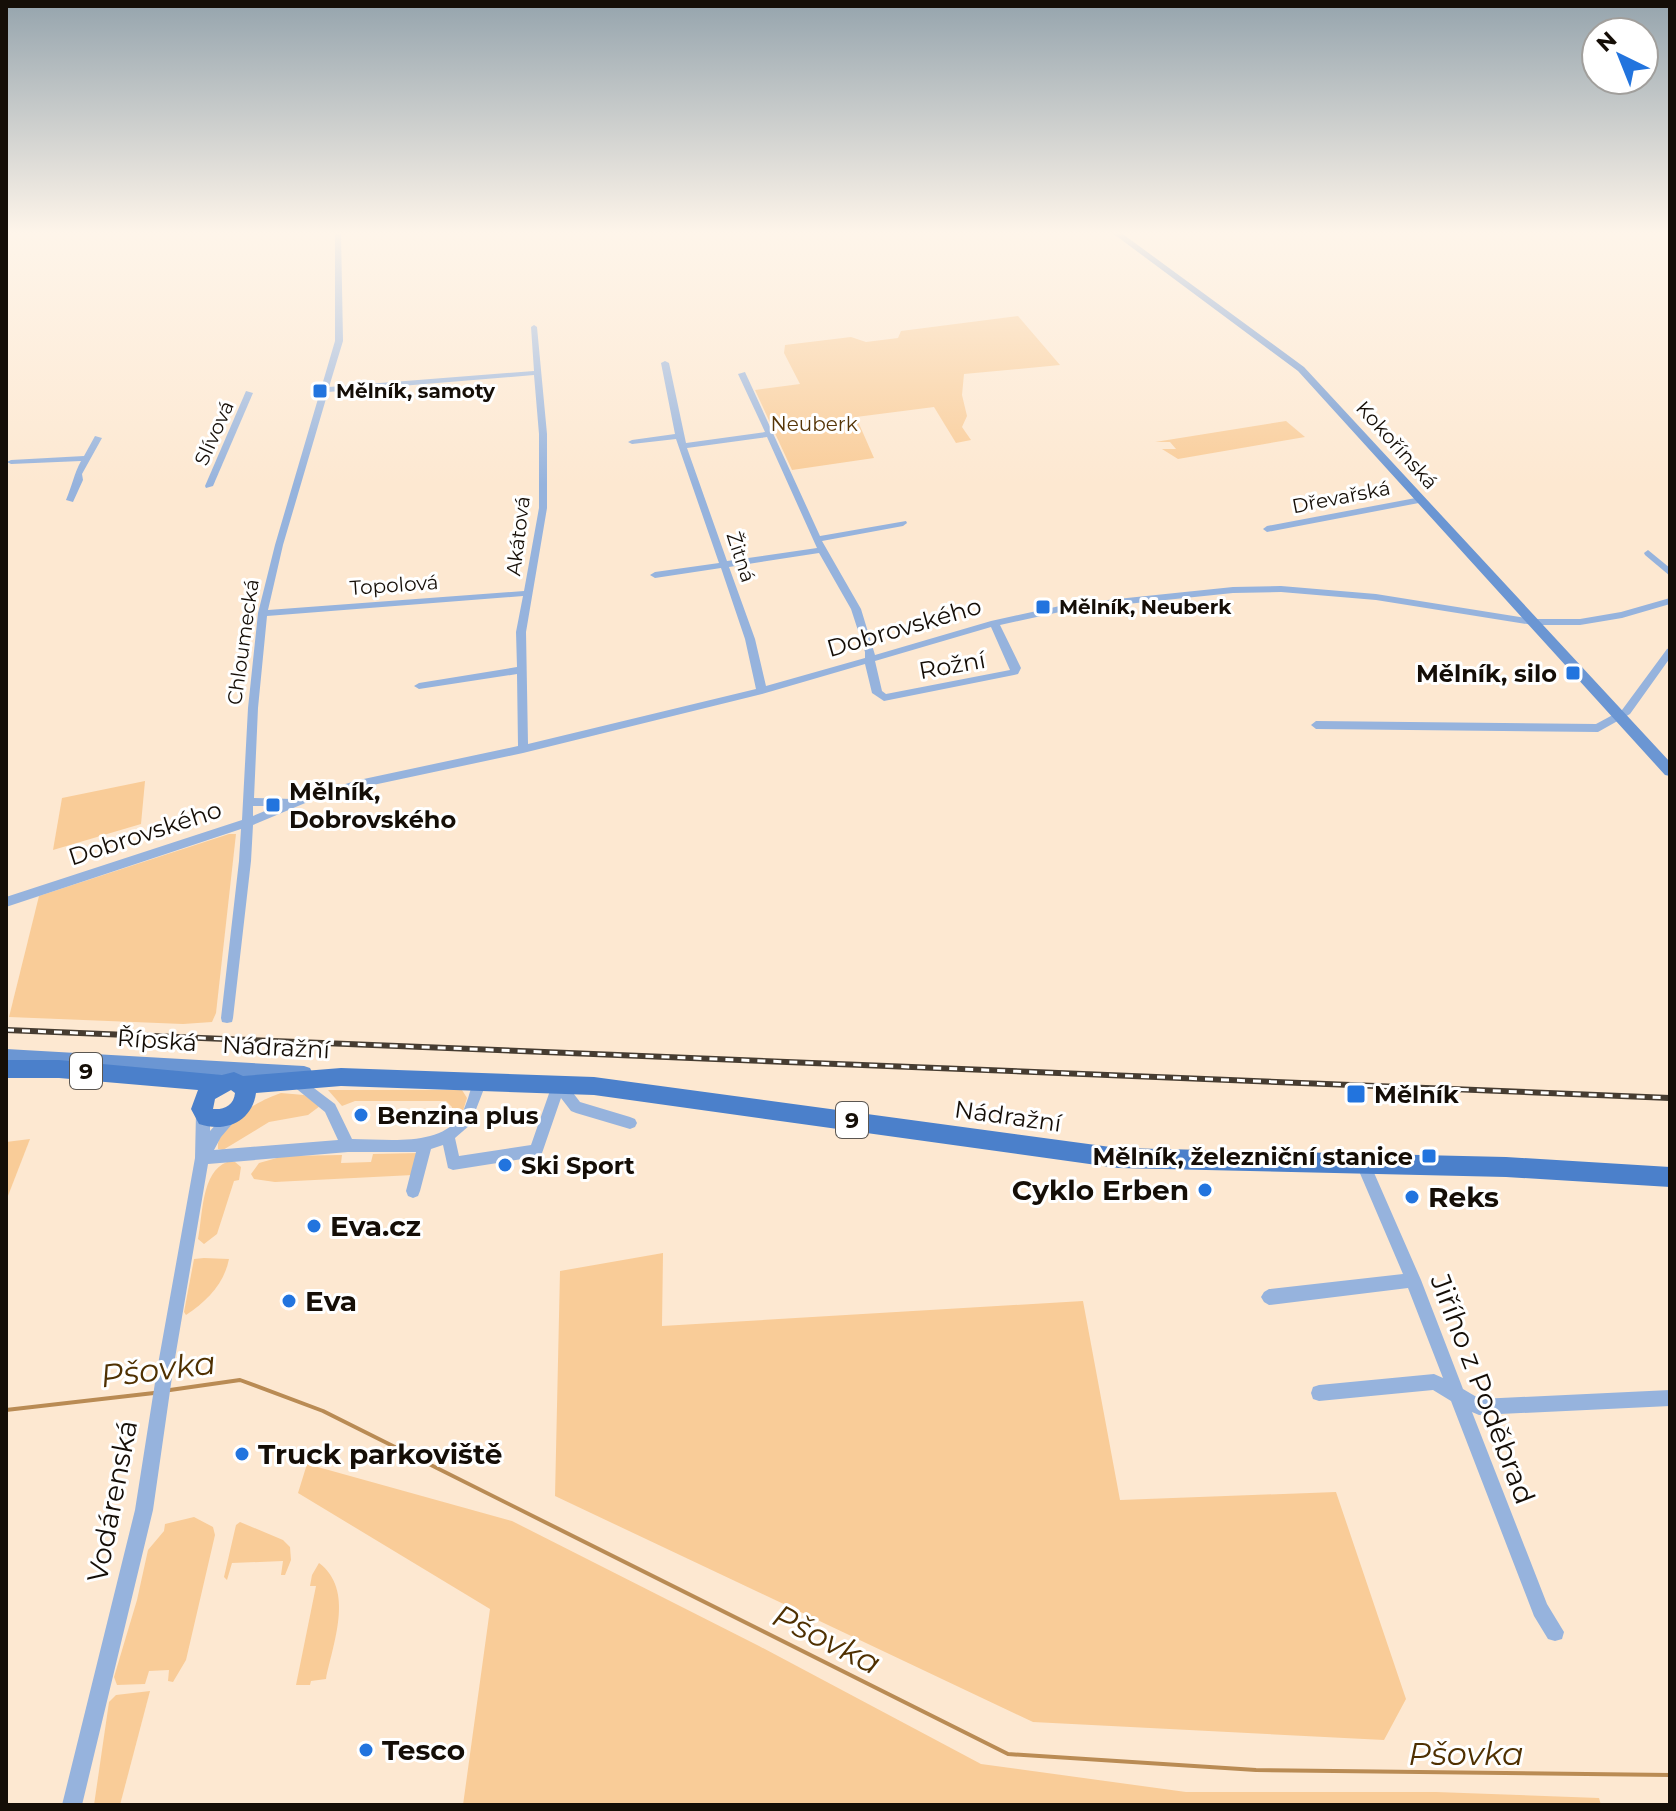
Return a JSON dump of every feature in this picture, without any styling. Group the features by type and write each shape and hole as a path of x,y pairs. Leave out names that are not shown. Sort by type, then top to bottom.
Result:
{"main road":[{"name":"Kokořínská","path":"1230,317 1301,369 1670,771"},
{"name":"Řípská","path":"6,1057 215,1076"},
{"name":"Řípská","path":"12,1068 148,1077 215,1076"},
{"name":"Nádražní","path":"215,1076 480,1081 637,1089 1118,1158 1506,1167 1670,1177"},
{"name":"9","path":"215,1076 243,1085"},
{"path":"202,1108 215,1076"},
{"name":"Řípská","path":"148,1077 202,1108"},
{"name":"Nádražní","path":"243,1085 341,1077"},
{"name":"Nádražní","path":"237,1112 260,1096 298,1082"},
{"path":"237,1112 247,1094 243,1085"},
{"name":"9","path":"202,1108 216,1120 237,1112"}],"street":[{"name":"Chloumecká","path":"227,1018 245,861 263,613 279,545 339,341 339,317"},
{"name":"Akátová","path":"523,749 521,632 543,508 543,434 534,327"},
{"name":"Žitná","path":"665,363 679,436 750,639 762,691"},
{"path":"324,390 538,373"},
{"path":"742,374 822,550 856,609 870,660"},
{"name":"Slívová","path":"209,486 249,393"},
{"path":"683,446 770,434"},
{"path":"632,442 679,436"},
{"path":"70,500 86,458 98,438"},
{"path":"11,462 86,458"},
{"name":"Dřevařská","path":"1267,529 1421,500"},
{"path":"818,539 903,523"},
{"path":"655,575 822,550"},
{"path":"1648,553 1670,573"},
{"name":"Dobrovského","path":"6,902 246,823 297,802 359,784 523,749 762,691 994,623 1069,607 1233,590 1281,589 1376,597 1533,622 1580,622 1622,615 1670,601"},
{"name":"Topolová","path":"263,613 529,593"},
{"name":"Rožní","path":"870,660 877,693 884,698 1010,675 1016,668 994,623"},
{"path":"1316,725 1598,728 1620,717 1668,659"},
{"path":"419,686 520,670"},
{"name":"Dobrovského","path":"248,802 297,802"},
{"path":"202,1158 348,1146 425,1145 448,1136 465,1121 480,1081"},
{"path":"298,1082 330,1108 348,1146"},
{"path":"448,1136 453,1163 536,1151 559,1085"},
{"path":"559,1085 576,1107 630,1123"},
{"name":"Vodárenská","path":"72,1805 144,1510 164,1373 202,1158 202,1108"},
{"name":"Vodárenská","path":"202,1158 216,1133 237,1112"},
{"path":"413,1191 425,1145"},
{"name":"Jiřího z Poděbrad","path":"1363,1164 1413,1280 1540,1610 1555,1632"},
{"path":"1269,1297 1413,1280"},
{"path":"1319,1393 1434,1382 1479,1407 1670,1398"}],"green space":[{"name":"Neuberk","path":"1018,317 1060,365 964,374 962,395 967,416 962,427 971,440 956,443 934,407 856,417 874,458 792,470 755,390 800,384 784,353 785,345 851,337 866,342 898,338 901,331"},
{"path":"1286,421 1305,437 1178,459 1162,449 1176,449 1170,442 1155,442"},
{"path":"145,781 141,824 53,850 62,798"},
{"path":"236,834 216,1013 212,1022 183,1024 9,1017 39,896"},
{"path":"328,1090 462,1090 467,1098 461,1117 449,1126 452,1107 446,1101 355,1101 342,1106"},
{"path":"281,1093 304,1095 320,1106 308,1115 269,1122 223,1150 218,1149 223,1131 240,1115 261,1101"},
{"path":"30,1139 6,1201 6,1142"},
{"path":"419,1153 413,1175 275,1182 254,1179 251,1174 259,1163 284,1156 342,1155 341,1163 371,1162 373,1154"},
{"path":"235,1162 241,1167 239,1180 234,1181 217,1234 204,1244 198,1239 208,1184 218,1167"},
{"path":"663,1253 662,1326 1083,1301 1120,1500 1336,1492 1406,1699 1384,1740 1033,1722 555,1496 560,1271"},
{"path":"194,1259 229,1259 214,1291 186,1315 184,1312"},
{"path":"307,1464 512,1521 759,1646 981,1764 1186,1792 1436,1792 1599,1798 1601,1805 463,1805 490,1609 298,1493"},
{"path":"194,1517 213,1527 215,1535 186,1660 173,1682 168,1681 169,1670 149,1671 145,1684 117,1685 114,1677 148,1550 164,1531 165,1524"},
{"path":"240,1522 283,1540 290,1547 291,1560 285,1575 281,1575 283,1561 232,1563 227,1580 224,1577 236,1525"},
{"path":"319,1563 330,1574 336,1587 339,1618 336,1634 326,1679 311,1681 310,1685 296,1685 316,1586 310,1586 312,1575"},
{"path":"150,1691 120,1805 94,1805 109,1702 116,1695"}],"waterway":[{"name":"Pšovka","path":"170,1390 240,1380 323,1411 1008,1754 1256,1770 1670,1775"},
{"name":"Pšovka","path":"6,1410 154,1393"}],"railway":[{"path":"6,1030 1670,1098"}],"place":[{"name":"Mělník, samoty","path":"320,391"},
{"name":"Mělník, Neuberk","path":"1043,607"},
{"name":"Mělník, silo","path":"1573,673"},
{"name":"Mělník, Dobrovského","path":"273,805"},
{"name":"Mělník","path":"1356,1094"},
{"name":"Benzina plus","path":"361,1115"},
{"name":"Mělník, železniční stanice","path":"1429,1156"},
{"name":"Ski Sport","path":"505,1165"},
{"name":"Cyklo Erben","path":"1205,1190"},
{"name":"Reks","path":"1412,1197"},
{"name":"Eva.cz","path":"314,1226"},
{"name":"Eva","path":"289,1301"},
{"name":"Truck parkoviště","path":"242,1454"},
{"name":"Tesco","path":"366,1750"}]}
